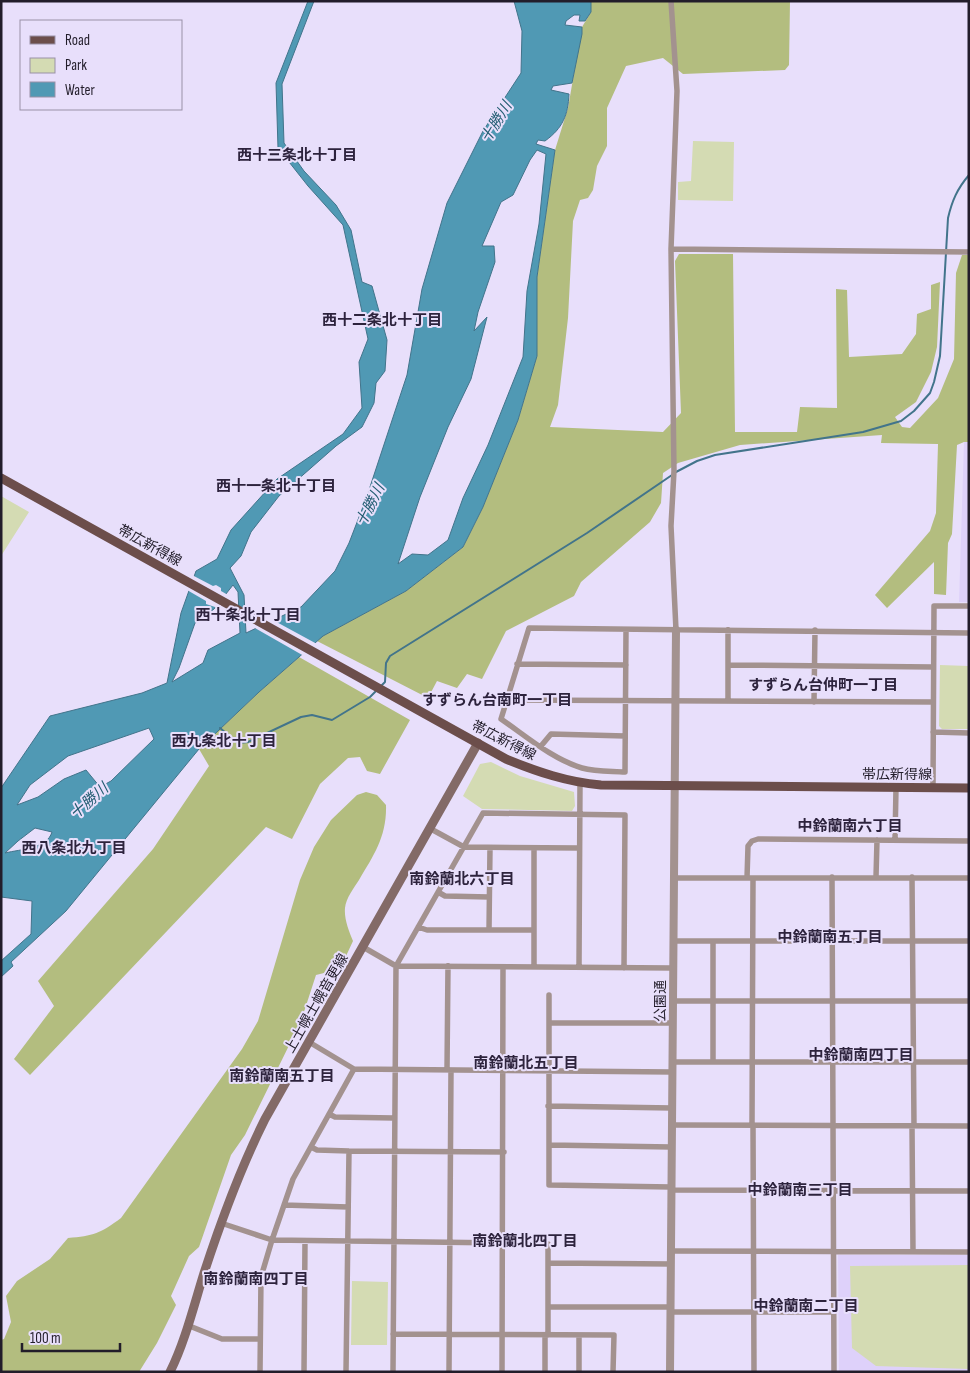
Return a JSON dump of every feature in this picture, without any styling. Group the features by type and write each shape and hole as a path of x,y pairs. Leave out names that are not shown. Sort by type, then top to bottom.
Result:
{"main road":[{"name":"帯広新得線","path":"1,478 506,759 544,774 601,786 969,788"},
{"name":"上士幌士幌音更線","path":"170,1372 188,1326 221,1223 250,1148 478,743"}],"street":[{"path":"671,1 677,91 672,249 674,471 672,534 676,630"},
{"path":"672,249 969,252"},
{"path":"933,788 934,606 969,606"},
{"path":"626,630 625,772 581,767 557,757 501,719 529,628 969,633"},
{"name":"公園通","path":"670,1372 676,630"},
{"path":"728,630 728,700"},
{"path":"814,702 815,630"},
{"path":"517,664 626,665"},
{"path":"728,665 933,667"},
{"path":"507,698 515,700 933,702"},
{"path":"933,732 969,733"},
{"path":"541,746 551,734 626,736"},
{"path":"579,968 580,783"},
{"path":"895,840 896,788"},
{"path":"393,1372 396,966 483,813 625,815 624,968"},
{"path":"431,829 464,848 579,848"},
{"path":"754,1372 753,941 748,846 752,840 758,839 969,841"},
{"path":"876,877 877,840"},
{"path":"489,930 490,848"},
{"path":"534,848 534,967"},
{"path":"832,877 834,1372"},
{"path":"912,877 914,1062 913,1252"},
{"path":"673,878 969,878"},
{"path":"438,892 445,896 489,896"},
{"path":"418,927 427,930 534,930"},
{"path":"673,941 969,941"},
{"path":"713,941 713,1062"},
{"path":"363,947 396,966 672,968"},
{"path":"448,966 451,1152 449,1372"},
{"path":"502,1372 504,967"},
{"path":"549,995 549,1186 754,1191 969,1191"},
{"path":"672,1000 969,1001"},
{"path":"549,1022 672,1024"},
{"path":"308,1042 354,1070 672,1072"},
{"path":"672,1062 969,1062"},
{"path":"260,1372 260,1277 293,1179 354,1070"},
{"path":"548,1106 672,1108"},
{"path":"329,1114 335,1117 394,1118"},
{"path":"671,1125 969,1126"},
{"path":"549,1145 671,1147"},
{"path":"311,1148 317,1150 394,1152 504,1152"},
{"path":"346,1372 349,1151"},
{"path":"284,1205 348,1207"},
{"path":"221,1223 272,1240 451,1244 504,1243"},
{"path":"304,1372 305,1241"},
{"path":"545,1372 548,1244"},
{"path":"671,1250 969,1252"},
{"path":"548,1264 671,1264"},
{"path":"548,1307 834,1312"},
{"path":"188,1326 222,1339 260,1339"},
{"path":"392,1334 614,1335 613,1372"},
{"path":"579,1335 579,1372"}],"shaded area":[{"path":"964,442 969,442 969,602 959,602"},
{"path":"838,1255 969,1255 969,1372 839,1372"}],"green space":[{"path":"591,1 790,1 789,65 785,70 683,74 663,58 626,66 607,108 607,146 597,166 593,190 588,198 580,200 573,221 568,318 558,405 550,427 663,432 681,413 675,261 679,254 733,254 735,432 797,432 800,407 837,408 836,289 847,290 849,357 902,354 916,334 917,314 931,309 931,285 940,282 937,347 931,372 916,402 895,417 902,427 910,428 938,398 954,359 956,273 962,255 969,255 969,442 957,445 952,534 948,543 946,595 934,594 934,562 887,608 875,595 930,531 936,513 938,444 881,443 882,435 740,445 678,463 663,473 661,503 650,522 581,582 574,596 506,631 482,679 467,674 457,688 437,681 428,698 317,641 406,591 463,547 483,507 518,420 537,356 537,277 555,150 568,108 582,27 591,12"},
{"path":"693,141 734,142 733,201 678,200 678,182 691,181"},
{"path":"1,496 29,512 1,556"},
{"path":"299,657 410,720 380,774 367,771 360,757 348,758 320,784 292,839 266,827 30,1075 14,1059 54,1006 38,981 153,849 209,766 199,749"},
{"path":"940,665 969,666 969,729 942,729 939,726"},
{"path":"491,762 520,776 574,792 575,806 572,811 482,809 463,796 480,764"},
{"path":"366,792 377,795 386,805 386,816 378,845 370,862 350,893 346,904 346,921 353,941 340,969 316,975 301,1021 245,1135 231,1155 199,1247 189,1256 171,1296 176,1305 157,1343 139,1372 1,1372 1,1340 4,1339 11,1322 6,1296 17,1281 50,1259 68,1238 96,1233 121,1218 242,1049 258,1021 300,880 314,847 331,820 357,795"},
{"path":"969,1265 969,1369 876,1366 852,1348 850,1266"},
{"path":"352,1281 388,1282 387,1345 351,1345"}],"water":[{"name":"十勝川","path":"308,1 314,1 282,84 284,143 304,171 336,205 351,230 362,282 372,286 387,340 385,371 376,383 374,403 362,427 336,446 279,496 251,532 241,556 230,568 244,595 246,633 301,607 335,571 349,543 366,499 407,375 422,289 447,203 483,131 521,73 522,31 514,1 591,1 591,12 585,21 579,21 580,15 574,15 566,21 565,25 582,27 572,83 553,86 551,90 569,94 566,115 560,126 551,136 545,141 538,140 536,144 555,150 537,277 537,356 518,420 483,507 463,547 406,591 323,636 259,692 199,749 66,911 11,962 13,966 1,977 1,961 31,934 32,901 1,897 1,788 50,716 142,693 167,683 181,613 196,571 217,559 231,530 277,479 343,434 362,408 359,362 368,339 343,225 308,186 278,148 276,83","holes":["537,150 546,154 539,224 527,291 523,357 488,445 463,498 448,540 428,555 412,554 398,564 420,497 448,427 471,379 487,317 474,331 478,312 495,262 494,246 482,246 501,202 513,195","233,585 238,592 240,633 208,650 203,663 172,682 195,623 214,609","149,728 154,739 111,781 100,787 86,770 64,779 38,797 17,805 30,785 68,756","35,828 52,832 49,838 39,845 5,853"]}],"pier":[{"path":"192,575 213,586 216,585 228,595 218,608 206,604 206,601 187,590"},
{"path":"271,619 317,644 304,656 253,627"}],"waterway":[{"path":"676,472 697,461 715,455 863,432 901,421 914,411 930,393 934,382 940,356 948,218 956,195 969,175"},
{"path":"381,686 385,682 386,663 390,656 587,533 672,475"},
{"path":"220,728 238,743 248,742 301,717 312,715 332,720 370,697 376,691"}],"district":[{"name":"西十三条北十丁目","path":"297,155"},
{"name":"西十二条北十丁目","path":"382,320"},
{"name":"西十一条北十丁目","path":"276,486"},
{"name":"西十条北十丁目","path":"248,615"},
{"name":"すずらん台仲町一丁目","path":"823,685"},
{"name":"すずらん台南町一丁目","path":"497,700"},
{"name":"西九条北十丁目","path":"224,741"},
{"name":"中鈴蘭南六丁目","path":"850,826"},
{"name":"西八条北九丁目","path":"74,848"},
{"name":"南鈴蘭北六丁目","path":"462,879"},
{"name":"中鈴蘭南五丁目","path":"830,937"},
{"name":"中鈴蘭南四丁目","path":"861,1055"},
{"name":"南鈴蘭北五丁目","path":"526,1063"},
{"name":"南鈴蘭南五丁目","path":"282,1076"},
{"name":"中鈴蘭南三丁目","path":"800,1190"},
{"name":"南鈴蘭北四丁目","path":"525,1241"},
{"name":"南鈴蘭南四丁目","path":"256,1279"},
{"name":"中鈴蘭南二丁目","path":"806,1306"}]}
